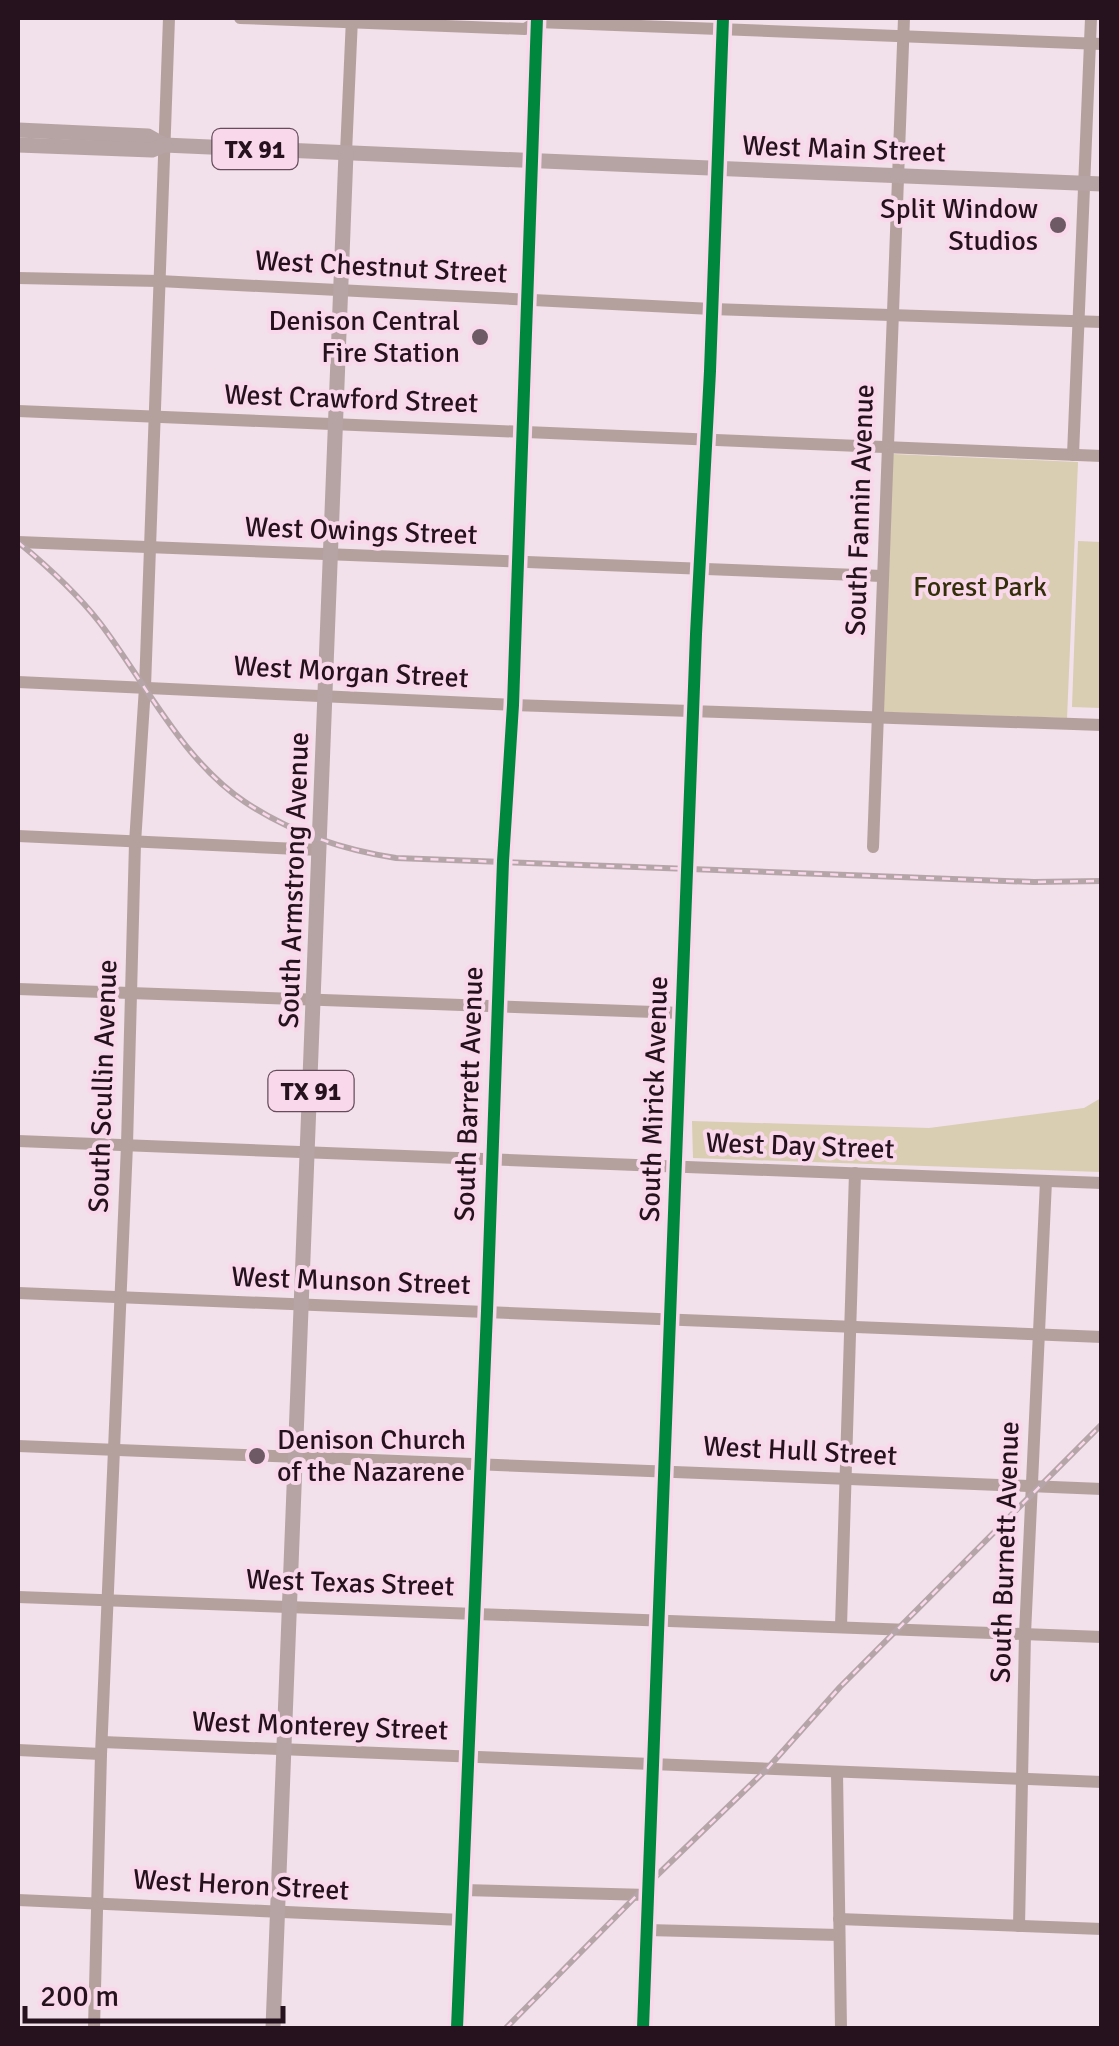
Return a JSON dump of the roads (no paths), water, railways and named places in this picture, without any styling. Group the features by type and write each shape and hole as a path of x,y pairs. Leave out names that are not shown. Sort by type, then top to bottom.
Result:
{"main road":[{"name":"West Main Street","path":"18,130 148,136 164,145"},
{"name":"West Main Street","path":"18,145 152,150 164,145 717,171 898,174 1102,184"},
{"name":"South Armstrong Avenue","path":"273,2028 346,153"}],"street":[{"name":"South Scullin Avenue","path":"94,2028 101,1748 127,1145 135,843 146,686 169,18"},
{"path":"240,18 525,29 535,19 723,23 1096,44"},
{"name":"South Fannin Avenue","path":"873,847 904,18"},
{"path":"1073,455 1084,184 1096,44 1091,18"},
{"name":"South Barrett Avenue","path":"457,2028 488,1312 502,861 514,705 535,19"},
{"path":"346,153 352,20"},
{"name":"South Mirick Avenue","path":"643,2028 723,23"},
{"name":"West Chestnut Street","path":"18,278 1102,322"},
{"name":"West Crawford Street","path":"18,411 1102,456"},
{"name":"West Owings Street","path":"18,542 882,576"},
{"name":"West Morgan Street","path":"18,682 514,705 1102,725"},
{"path":"18,836 320,850"},
{"path":"18,988 682,1013"},
{"name":"West Day Street","path":"18,1141 1102,1183"},
{"path":"841,1626 855,1174"},
{"name":"South Burnett Avenue","path":"1018,1926 1046,1181"},
{"name":"West Munson Street","path":"18,1293 1102,1337"},
{"name":"West Hull Street","path":"18,1446 1102,1489"},
{"name":"West Texas Street","path":"18,1597 1102,1637"},
{"name":"West Monterey Street","path":"18,1750 284,1750 1102,1782"},
{"path":"836,1773 841,2028"},
{"path":"464,1890 648,1895"},
{"name":"West Heron Street","path":"18,1900 462,1920"},
{"path":"839,1920 1102,1930"},
{"path":"647,1930 839,1935"}],"railway":[{"path":"18,542 91,612 183,742 223,785 280,822 337,845 396,858 1034,882 1102,881"},
{"path":"506,2028 766,1770 840,1687 1102,1424"}],"place":[{"name":"Split Window Studios","path":"1058,225"},
{"name":"Denison Central Fire Station","path":"480,337"},
{"name":"Denison Church of the Nazarene","path":"257,1456"}],"park label":[{"name":"Forest Park","path":"980,587"}]}
